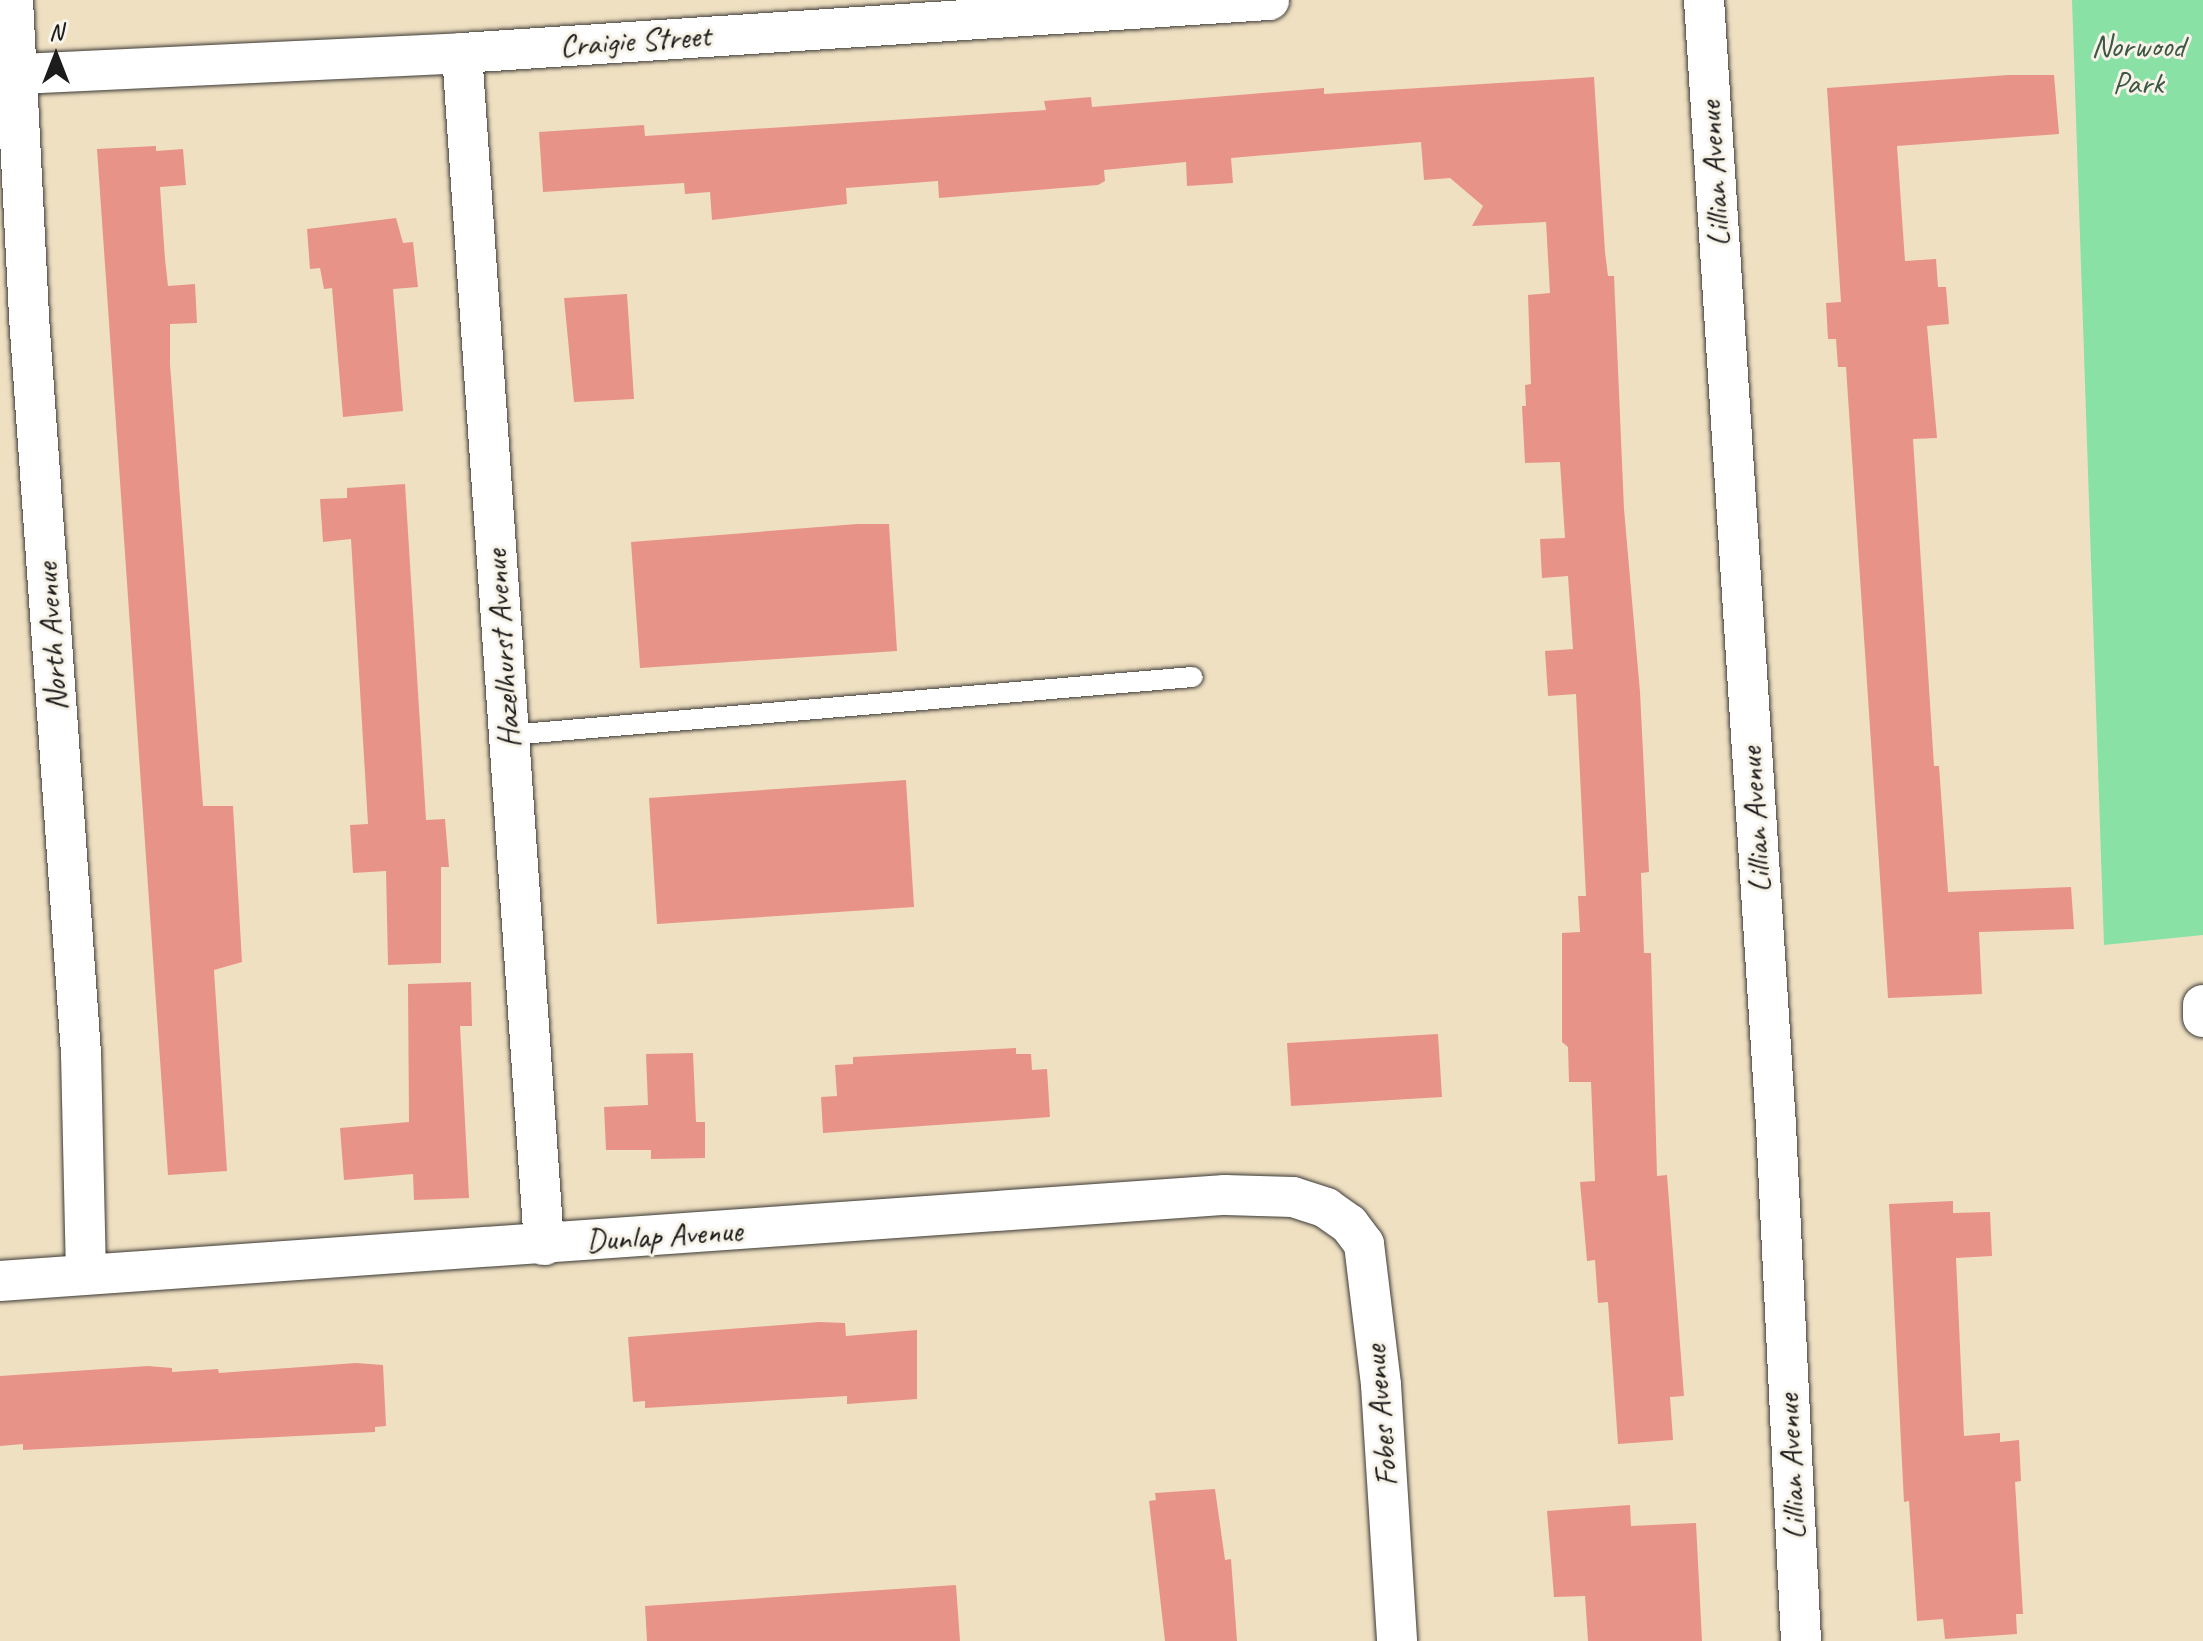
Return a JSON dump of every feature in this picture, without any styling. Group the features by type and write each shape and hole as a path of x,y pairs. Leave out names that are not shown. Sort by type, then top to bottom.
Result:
{"street":[{"name":"North Avenue","path":"13,0 10,74 81,1054 86,1274"},
{"name":"Craigie Street","path":"10,74 462,53 1269,0"},
{"name":"Lillian Avenue","path":"1704,0 1776,1126 1801,1641"},
{"name":"Hazelhurst Avenue","path":"462,53 544,1245"},
{"path":"2203,1005 2203,1017"},
{"name":"Dunlap Avenue","path":"0,1281 1225,1195 1293,1197 1326,1208"},
{"name":"Fobes Avenue","path":"1326,1208 1349,1224 1364,1244 1381,1385 1397,1641"}],"lane":[{"path":"509,735 1193,677"}],"green space":[{"name":"Norwood Park","path":"2072,0 2203,0 2203,935 2104,945"}],"building":[{"path":"2008,75 2054,75 2059,134 1897,146 1905,261 1936,259 1938,287 1946,287 1949,324 1927,326 1937,438 1913,439 1934,766 1939,766 1948,892 2071,887 2074,929 1979,932 1982,994 1888,998 1846,367 1838,367 1836,339 1828,339 1826,303 1841,302 1827,88"},
{"path":"1594,77 1605,252 1608,276 1614,276 1624,509 1640,692 1649,872 1641,873 1644,953 1651,953 1657,1176 1667,1175 1684,1396 1670,1397 1673,1440 1618,1444 1608,1302 1598,1303 1595,1260 1587,1261 1580,1182 1595,1181 1591,1082 1569,1082 1568,1047 1562,1042 1562,933 1580,932 1578,896 1586,896 1576,694 1548,696 1545,651 1573,649 1568,576 1542,578 1540,539 1565,538 1560,462 1525,463 1522,406 1526,406 1525,385 1531,384 1528,295 1550,293 1546,222 1472,226 1483,206 1450,178 1424,180 1421,142 1231,158 1233,183 1187,186 1186,162 1104,170 1105,181 1098,185 939,198 938,181 846,188 847,204 712,220 710,192 685,194 684,183 543,192 539,132 644,125 645,136 1046,110 1044,101 1091,97 1092,107 1324,88 1324,94"},
{"path":"156,146 156,151 183,149 186,185 160,187 165,259 168,286 195,284 197,323 170,324 170,364 203,806 233,806 242,962 214,970 227,1171 168,1175 97,149"},
{"path":"396,218 403,243 413,242 418,287 393,289 403,411 343,417 332,288 324,289 320,268 310,269 307,229"},
{"path":"627,294 634,399 574,402 564,298"},
{"path":"405,484 426,820 445,819 449,867 441,867 441,963 388,965 386,871 353,873 350,825 368,824 351,539 323,542 320,499 347,498 347,488"},
{"path":"889,524 897,651 640,668 631,542"},
{"path":"906,780 914,907 657,924 649,798"},
{"path":"471,982 472,1026 460,1026 469,1198 414,1200 413,1174 344,1180 340,1128 409,1122 408,984"},
{"path":"1438,1034 1442,1097 1291,1106 1287,1043"},
{"path":"1016,1048 1016,1054 1031,1054 1032,1070 1047,1069 1050,1117 823,1133 821,1097 837,1096 835,1065 853,1064 853,1057"},
{"path":"693,1053 696,1122 705,1122 705,1158 651,1159 651,1150 606,1150 604,1107 648,1105 646,1054"},
{"path":"1953,1201 1953,1213 1990,1212 1992,1256 1956,1258 1964,1436 2000,1433 2000,1442 2019,1440 2021,1481 2015,1482 2023,1614 2016,1614 2017,1634 1945,1639 1943,1619 1917,1621 1909,1501 1904,1502 1889,1204"},
{"path":"819,1322 845,1323 846,1336 917,1330 917,1399 847,1404 847,1396 645,1408 645,1401 633,1402 628,1337"},
{"path":"356,1363 383,1365 386,1426 375,1427 375,1432 23,1450 23,1444 0,1446 0,1376 148,1366 172,1368 172,1372 218,1369 219,1373"},
{"path":"1215,1489 1225,1560 1231,1559 1237,1641 1165,1641 1149,1501 1156,1500 1155,1493"},
{"path":"1630,1505 1631,1526 1696,1523 1702,1641 1588,1641 1585,1596 1554,1597 1547,1511"},
{"path":"956,1585 960,1641 647,1641 645,1606"}]}
